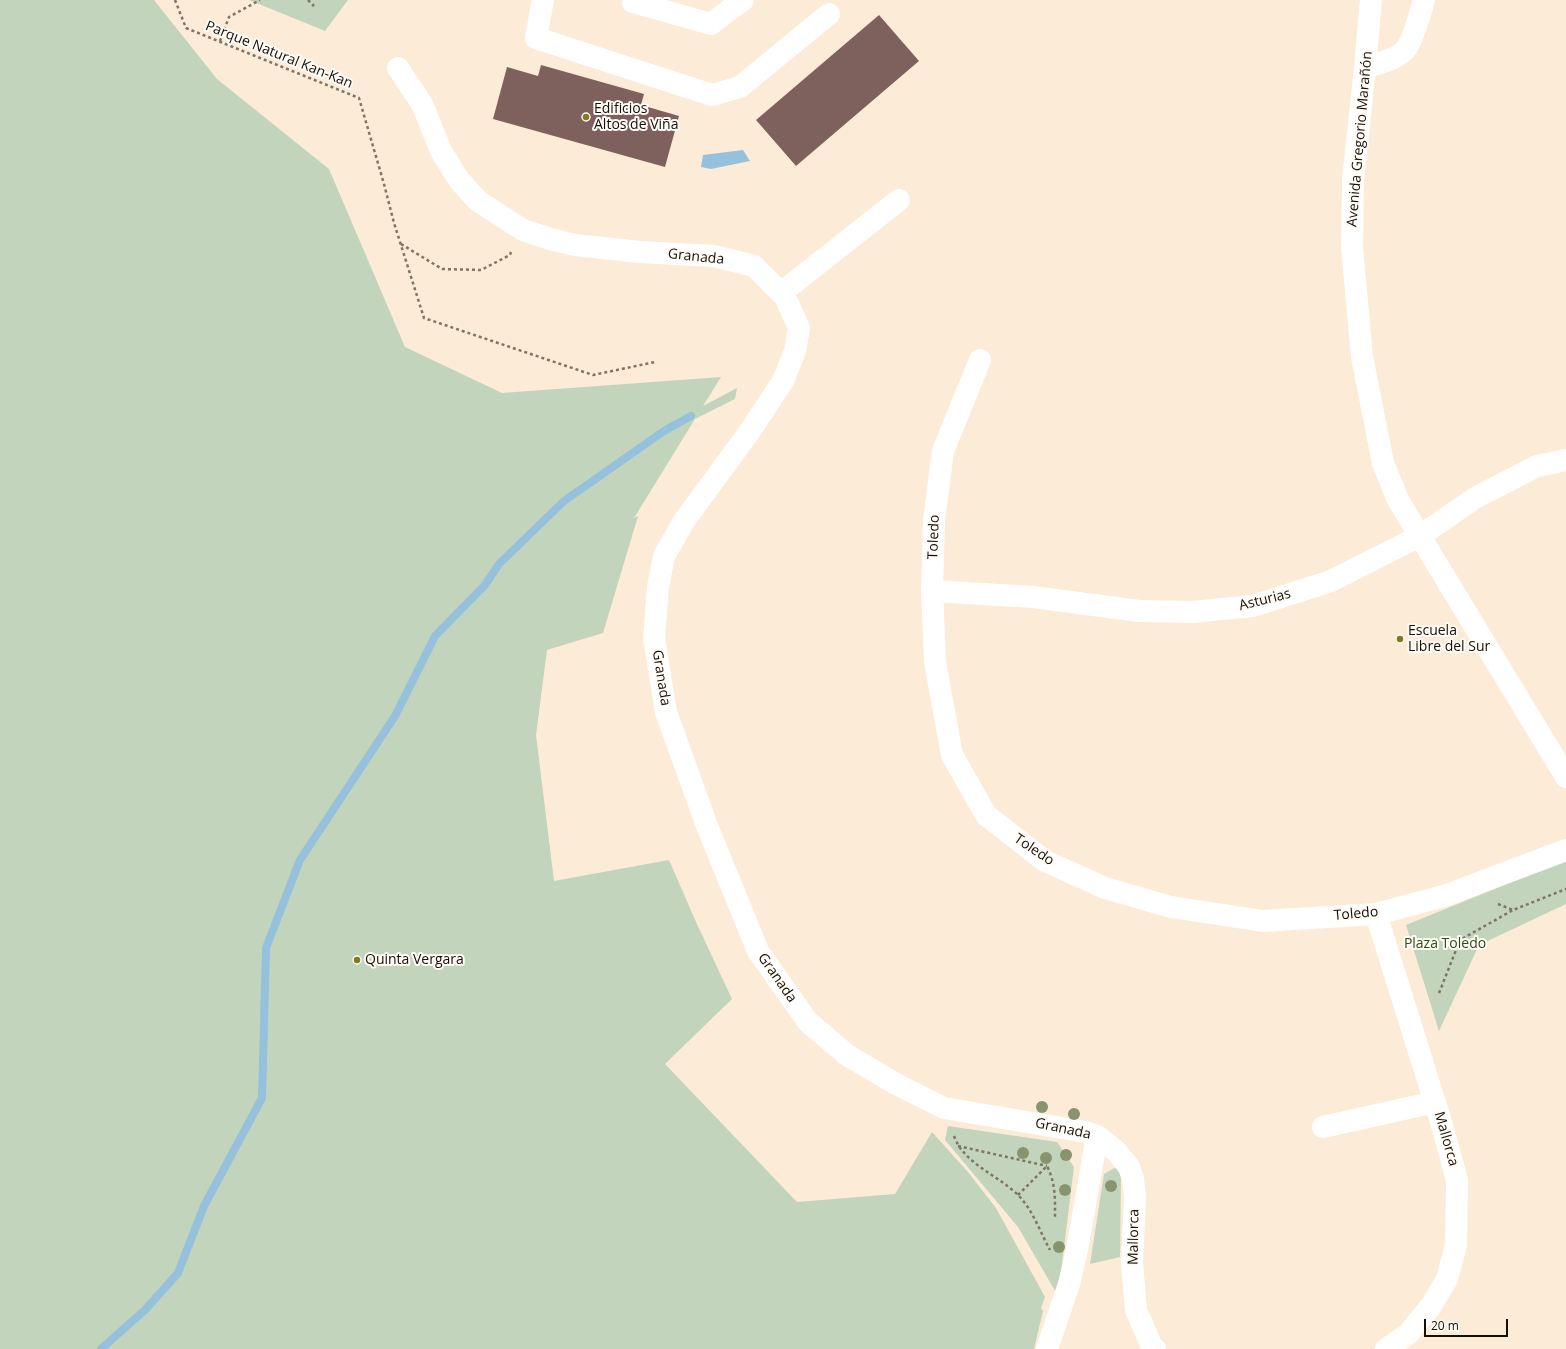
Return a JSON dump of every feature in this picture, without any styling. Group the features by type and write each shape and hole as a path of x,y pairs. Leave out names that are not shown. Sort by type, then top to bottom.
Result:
{"street":[{"path":"543,0 536,38 712,95 740,87 829,14"},
{"path":"634,0 633,2 711,24 744,0"},
{"name":"Avenida Gregorio Marañón","path":"1371,0 1366,68 1353,180 1352,247 1362,357 1383,463 1398,500 1566,777"},
{"path":"1366,68 1392,59 1405,50 1417,23 1424,0"},
{"name":"Granada","path":"398,68 422,104 441,151 459,180 478,201 523,230 550,239 575,244 640,252 714,256 754,266 785,297 799,328 795,351 783,381 750,431 684,521 664,556 658,587 654,638 666,712 706,826 758,951 808,1022 847,1055 874,1072 944,1108 1086,1132 1097,1136 1077,1250 1069,1284 1047,1349"},
{"path":"781,293 899,200"},
{"name":"Toledo","path":"980,360 943,451 934,520 932,591 935,662 952,755 986,815 1045,861 1104,888 1171,907 1263,921 1376,914 1444,896 1566,850"},
{"name":"Asturias","path":"932,591 1033,597 1139,611 1192,612 1253,606 1331,581 1420,536 1475,498 1538,466 1566,460"},
{"name":"Mallorca","path":"1376,914 1435,1102 1457,1180 1456,1245 1447,1279 1431,1306 1408,1334 1386,1349"},
{"path":"1322,1127 1435,1102"},
{"name":"Mallorca","path":"1097,1136 1116,1151 1129,1167 1134,1179 1135,1197 1132,1263 1136,1310 1152,1347 1156,1349"}],"path":[{"name":"Parque Natural Kan-Kan","path":"175,0 186,28 359,98 400,243"},
{"path":"220,41 229,17 260,0"},
{"path":"308,0 314,6"},
{"path":"400,243 442,269 480,270 510,255 523,230"},
{"path":"400,243 424,318 593,375 655,362"},
{"path":"1464,889 1513,910"},
{"path":"1439,993 1460,940 1513,910 1566,889"},
{"path":"944,1108 958,1146 977,1164 1018,1195 1030,1211 1069,1284"},
{"path":"958,1146 1047,1166 1053,1177 1055,1223"},
{"path":"1018,1195 1047,1166"},
{"path":"1049,1249 1051,1242"}],"green space":[{"name":"Quinta Vergara","path":"0,0 154,0 217,79 329,169 405,347 502,393 721,377 703,406 737,388 735,399 695,419 634,518 638,516 603,633 547,650 536,735 554,881 669,860 732,999 665,1064 797,1202 895,1194 932,1132 968,1172 996,1208 1045,1297 1041,1308 1043,1311 1034,1349 0,1349"},
{"path":"249,0 348,0 325,31"},
{"name":"Plaza Toledo","path":"1566,860 1566,904 1479,945 1439,1031 1406,925"},
{"path":"948,1126 1057,1142 1074,1167 1058,1296 1018,1227 945,1140"},
{"path":"1116,1167 1121,1175 1120,1257 1090,1264 1104,1174"}],"water":[{"path":"743,150 750,161 711,169 701,167 703,155"}],"building":[{"path":"879,15 919,61 796,166 756,120"},
{"name":"Edificios Altos de Viña","path":"541,65 644,94 641,105 679,116 665,167 493,119 507,67 538,76"}],"waterway":[{"path":"101,1349 145,1310 178,1273 204,1206 262,1098 266,948 300,860 395,716 435,636 485,585 499,564 564,501 664,431 691,416"}],"place":[{"name":"Edificios Altos de Viña","path":"586,117"},
{"name":"Escuela Libre del Sur","path":"1400,639"},
{"name":"Quinta Vergara","path":"357,960"}]}
